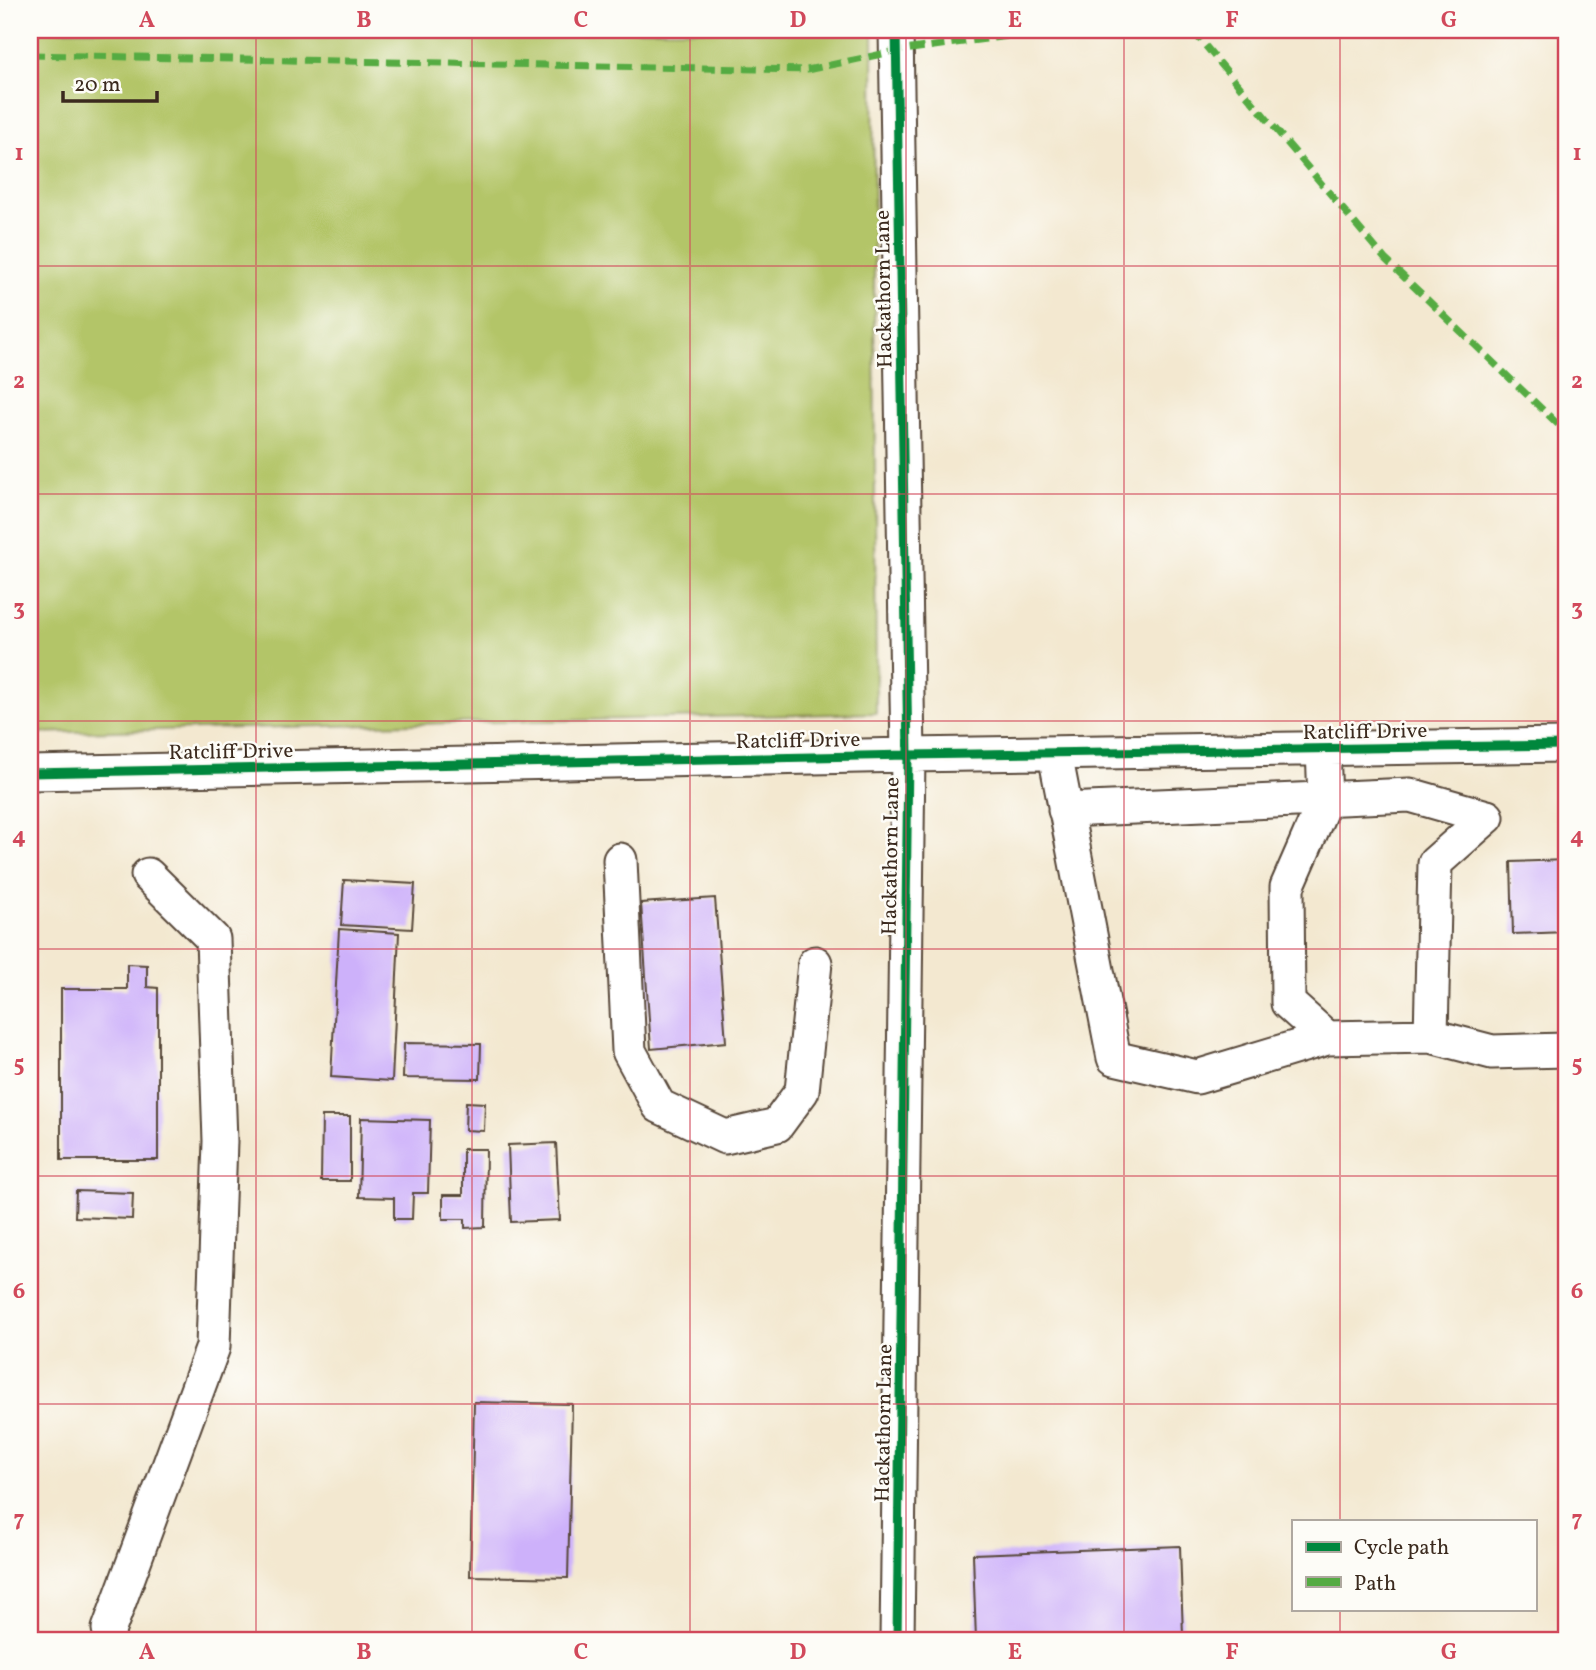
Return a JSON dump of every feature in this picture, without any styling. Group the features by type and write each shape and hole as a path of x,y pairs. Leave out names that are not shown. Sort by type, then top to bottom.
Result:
{"street":[{"name":"Hackathorn Lane","path":"897,30 908,755 897,1640"},
{"name":"Ratcliff Drive","path":"30,773 1566,744"},
{"path":"1323,749 1325,800 1287,887 1289,1003 1327,1038"},
{"path":"1055,754 1114,1058 1196,1077 1327,1038 1431,1036 1492,1052 1566,1050"},
{"path":"1065,810 1410,794 1487,817 1435,863 1431,1036"},
{"path":"620,860 629,1051 659,1106 725,1137 778,1125 802,1091 814,963"},
{"path":"109,1629 213,1347 220,1140 213,939 148,875"}],"green space":[{"path":"30,30 873,30 876,713 30,733"}],"building":[{"path":"1566,860 1566,932 1513,934 1511,862"},
{"path":"344,880 415,884 412,929 341,925"},
{"path":"715,898 726,1042 651,1049 641,903"},
{"path":"339,929 399,933 392,1081 331,1077"},
{"path":"127,964 147,965 147,987 158,988 158,1160 61,1160 61,989 127,989"},
{"path":"404,1043 481,1044 480,1079 403,1078"},
{"path":"466,1102 485,1103 484,1131 465,1130"},
{"path":"322,1116 350,1116 350,1181 321,1181"},
{"path":"361,1118 430,1120 428,1193 413,1193 412,1219 394,1219 394,1198 359,1197"},
{"path":"556,1143 560,1220 511,1222 508,1145"},
{"path":"463,1149 486,1149 485,1227 465,1228 465,1219 443,1219 443,1195 463,1195"},
{"path":"76,1191 133,1193 132,1219 75,1217"},
{"path":"474,1402 572,1404 568,1578 470,1576"},
{"path":"1180,1546 1183,1636 976,1640 973,1554"}],"marked path":[{"path":"30,55 807,70 896,51 1054,30"},
{"path":"1192,30 1385,259 1566,432"}],"cycle path":[{"path":"896,30 908,755 897,1640"},
{"path":"30,773 1566,745"}]}
